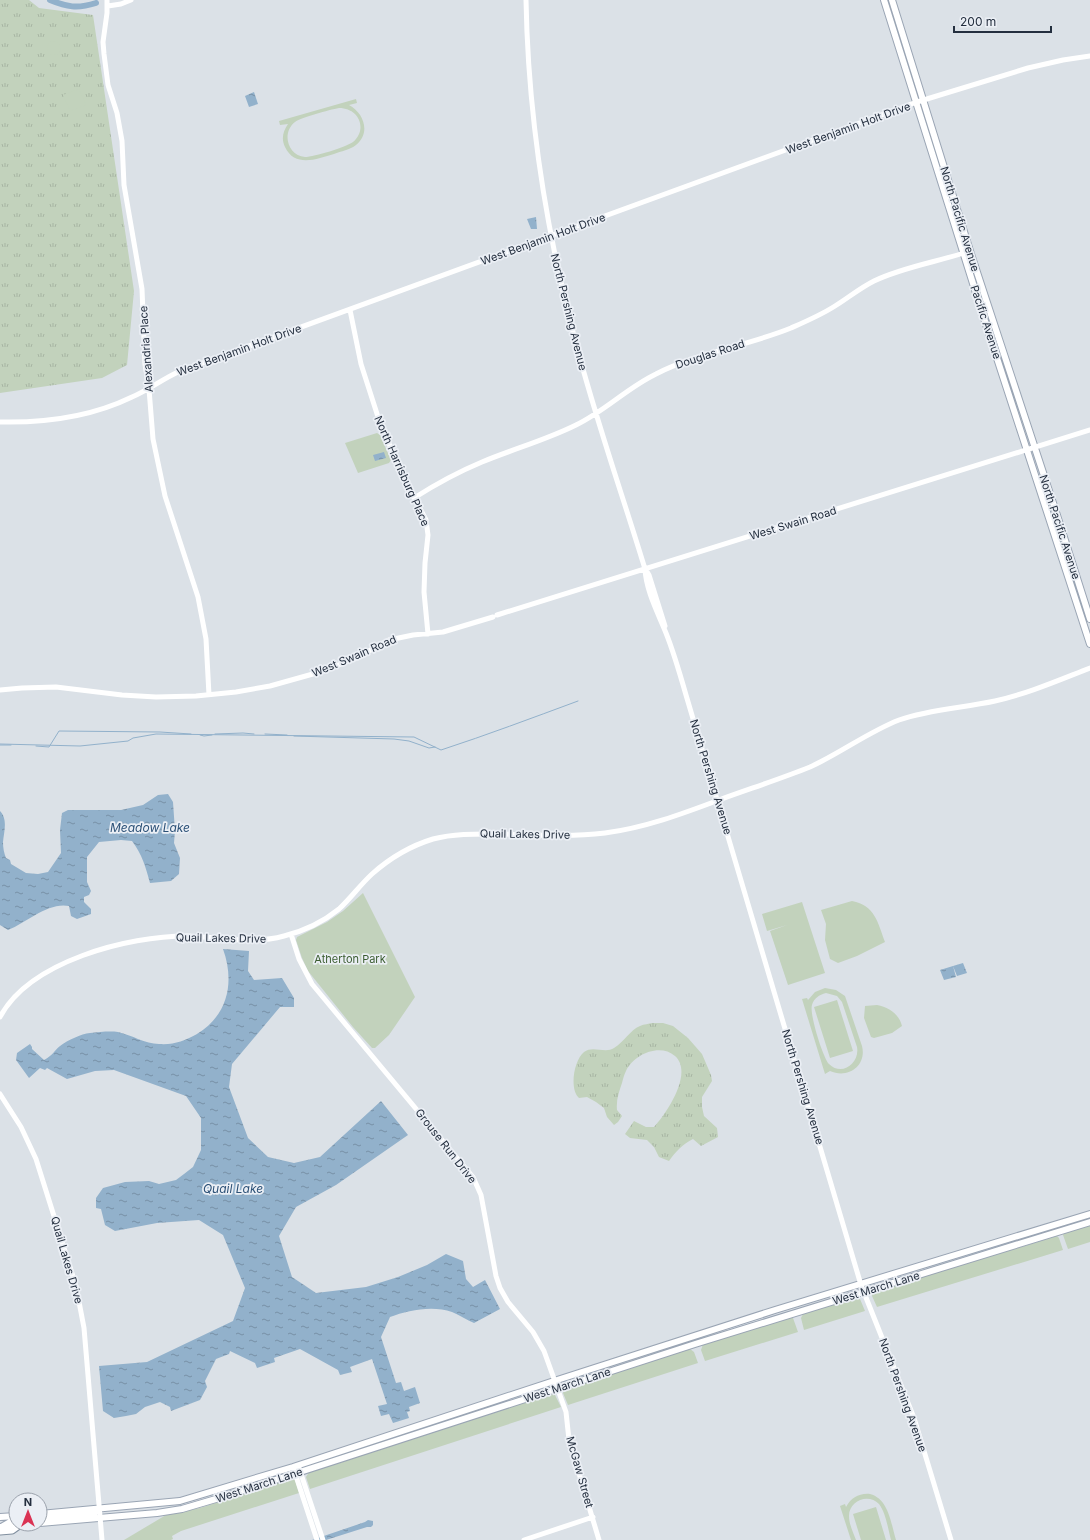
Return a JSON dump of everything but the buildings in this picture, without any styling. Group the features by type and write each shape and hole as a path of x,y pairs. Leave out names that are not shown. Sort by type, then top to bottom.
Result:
{"main road":[{"name":"Alexandria Place","path":"107,0 108,6 103,42 104,54 108,85 117,113 122,141 124,185 142,289 145,364 149,389 153,439 162,483 171,515 193,578 202,615 206,645 209,695"},
{"path":"108,6 121,4 131,0"},
{"name":"North Pershing Avenue","path":"526,0 534,117 540,166 551,236 573,333 596,415 645,569 645,577 660,621 666,631 686,695 861,1285 914,1418 951,1540"},
{"name":"Pacific Avenue","path":"884,0 920,101 1027,450 1090,644"},
{"path":"892,0 920,101"},
{"name":"West Benjamin Holt Drive","path":"0,422 54,420 84,414 118,403 149,389 178,372 920,101 1028,68 1063,60 1090,56"},
{"name":"Douglas Road","path":"414,498 463,470 493,457 551,436 596,415 646,379 671,367 706,353 755,340 791,328 822,314 876,280 900,271 967,252"},
{"name":"North Pacific Avenue","path":"967,252 1035,448 1090,620"},
{"name":"North Harrisburg Place","path":"350,310 370,396 389,446 426,520 428,531 424,585 428,634"},
{"name":"West Swain Road","path":"0,690 50,687 140,696 174,697 209,695 250,690 294,680 345,663 389,640 413,635 443,632 1090,430"},
{"path":"1041,490 1045,493 1050,506 1055,509"},
{"path":"1048,512 1052,514 1059,535 1065,540"},
{"path":"1066,568 1071,572 1076,588 1081,592"},
{"name":"Quail Lakes Drive","path":"0,1016 12,999 32,981 72,960 109,947 147,939 169,937 205,937 255,940 291,934 315,924 328,916 343,905 372,874 386,863 404,851 424,842 443,837 468,834 572,835 616,831 660,821 810,767 870,734 898,721 943,708 980,704 1004,698 1090,668"},
{"name":"Grouse Run Drive","path":"291,934 299,959 312,984 473,1177 481,1195 496,1276 500,1288 508,1302 540,1342 554,1381"},
{"name":"Quail Lakes Drive","path":"0,1094 21,1127 36,1159 76,1286 83,1320 102,1540"},
{"name":"West March Lane","path":"48,1513 180,1501 296,1466 775,1310 1090,1214"},
{"name":"West March Lane","path":"48,1522 182,1509 298,1473 556,1388 1090,1222"},
{"name":"McGaw Street","path":"554,1381 566,1412 569,1440 599,1540"},
{"path":"296,1466 318,1537 323,1540"},
{"path":"48,1518 94,1514 99,1509"},
{"path":"524,1540 593,1518"}],"green space":[{"path":"0,0 29,0 39,8 93,15 134,291 127,365 102,378 0,393"},
{"path":"51,41 57,41 61,45 61,51 57,55 51,55 47,51 47,45"},
{"path":"79,89 86,105 70,111 63,95"},
{"path":"356,99 357,103 349,105 359,113 364,124 364,129 361,140 351,148 314,160 300,160 289,154 285,147 283,135 288,124 280,125 279,121","holes":["339,108 352,111 359,120 360,131 358,137 353,142 337,149 309,157 299,156 294,153 288,143 288,132 295,122 329,110"]},
{"path":"377,433 380,435 391,460 389,463 358,473 345,443"},
{"name":"Atherton Park","path":"363,893 415,997 389,1035 375,1048 372,1048 353,1027 308,971 296,940 297,937 327,922 343,911"},
{"path":"852,901 866,906 871,911 878,922 885,942 857,956 838,963 830,959 825,940 826,924 821,910"},
{"path":"802,902 825,973 788,985 770,931 787,925 767,931 762,914"},
{"path":"825,988 836,990 845,996 863,1053 859,1065 849,1072 837,1073 830,1071 825,1074 802,999 807,998 808,1000 815,992","holes":["826,993 837,996 842,1002 857,1047 856,1058 853,1063 844,1069 834,1068 826,1060 817,1035 812,1010 812,1005 815,999 819,996"]},
{"path":"837,1000 853,1051 830,1058 814,1007"},
{"path":"877,1005 886,1007 893,1012 899,1018 902,1026 892,1033 874,1038 871,1037 864,1018 865,1006"},
{"path":"652,1023 663,1023 673,1026 688,1038 702,1054 712,1081 702,1097 702,1107 704,1116 717,1128 718,1137 701,1146 693,1139 680,1148 669,1161 659,1157 654,1147 647,1140 630,1138 625,1134 634,1121 646,1127 654,1127 665,1113 680,1083 680,1063 675,1056 662,1050 648,1052 641,1055 630,1065 624,1076 617,1099 617,1110 622,1116 614,1125 607,1117 604,1108 587,1097 579,1098 574,1088 575,1068 584,1052 591,1049 610,1050 618,1045 636,1028"},
{"path":"1090,1225 1090,1242 1068,1249 1063,1235 1064,1233"},
{"path":"1057,1236 1063,1250 877,1307 872,1296 873,1292"},
{"path":"857,1297 860,1299 865,1311 804,1330 801,1318 803,1314"},
{"path":"793,1318 798,1332 705,1361 701,1350 703,1344"},
{"path":"690,1349 694,1352 698,1363 568,1405 563,1393 565,1388"},
{"path":"551,1393 555,1395 561,1407 310,1489 306,1477 309,1472"},
{"path":"291,1478 295,1480 299,1493 181,1531 172,1536 173,1539 171,1540 124,1540 166,1515 200,1508"},
{"path":"862,1494 870,1494 881,1501 885,1507 891,1520 896,1540 891,1540 885,1516 879,1504 870,1499 865,1499 856,1502 850,1510 849,1516 851,1528 856,1540 851,1540 840,1506 845,1504 846,1507 850,1501 856,1497"},
{"path":"876,1507 886,1540 861,1540 853,1514"}],"water":[{"path":"254,92 258,104 249,107 245,96"},
{"path":"536,217 537,229 531,229 527,219"},
{"path":"384,452 386,458 375,461 373,455"},
{"name":"Meadow Lake","path":"168,794 173,802 175,831 174,843 180,858 179,874 171,881 150,883 141,856 132,841 121,840 99,842 87,857 87,882 91,891 89,895 84,897 84,902 91,909 91,914 77,919 71,916 69,906 61,906 46,910 8,930 0,925 0,811 5,822 3,844 6,858 10,860 11,864 26,873 38,874 48,872 61,853 60,830 62,813 68,810 121,810 143,805 158,795"},
{"name":"Quail Lake","path":"223,949 249,951 248,971 254,980 282,978 294,998 294,1007 280,1007 232,1064 229,1087 248,1138 268,1157 294,1163 320,1157 381,1101 408,1135 336,1185 296,1207 279,1236 292,1277 316,1293 366,1287 398,1277 427,1265 446,1254 463,1261 466,1279 473,1287 485,1280 500,1309 474,1323 452,1312 437,1309 413,1310 390,1317 381,1337 396,1383 401,1382 404,1391 415,1387 420,1403 409,1407 410,1411 407,1412 409,1418 393,1423 389,1414 381,1416 378,1406 387,1404 372,1359 350,1367 352,1372 340,1375 338,1370 300,1349 274,1358 275,1362 257,1368 255,1363 230,1351 229,1354 216,1359 205,1381 207,1387 200,1400 171,1411 170,1407 160,1402 145,1407 136,1414 114,1418 103,1411 99,1366 147,1362 233,1321 245,1288 223,1235 199,1220 157,1223 115,1231 105,1225 101,1209 96,1208 96,1198 103,1188 125,1182 149,1181 159,1184 176,1180 193,1167 201,1150 201,1118 186,1096 114,1070 95,1071 67,1079 47,1068 45,1070 40,1068 29,1078 16,1060 17,1053 30,1044 32,1049 44,1060 60,1046 71,1040 83,1035 97,1032 118,1032 154,1044 183,1041 197,1034 208,1026 216,1017 226,997 228,974 227,961"},
{"path":"963,963 967,973 957,976 953,966"},
{"path":"953,966 956,977 944,980 940,970"},
{"path":"368,1520 373,1521 373,1525 371,1527 326,1540 312,1540 365,1522"}],"waterway":[{"path":"50,0 78,7 96,3"},
{"path":"0,744 80,746 128,741 133,738 156,734 414,737 441,750 578,701"},
{"path":"36,746 49,747 59,731 160,732 191,734"},
{"path":"215,734 254,734"},
{"path":"265,734 287,735"},
{"path":"200,735 212,735"},
{"path":"294,736 394,739 409,741 429,748 435,747"},
{"path":"0,745 11,745"}]}
